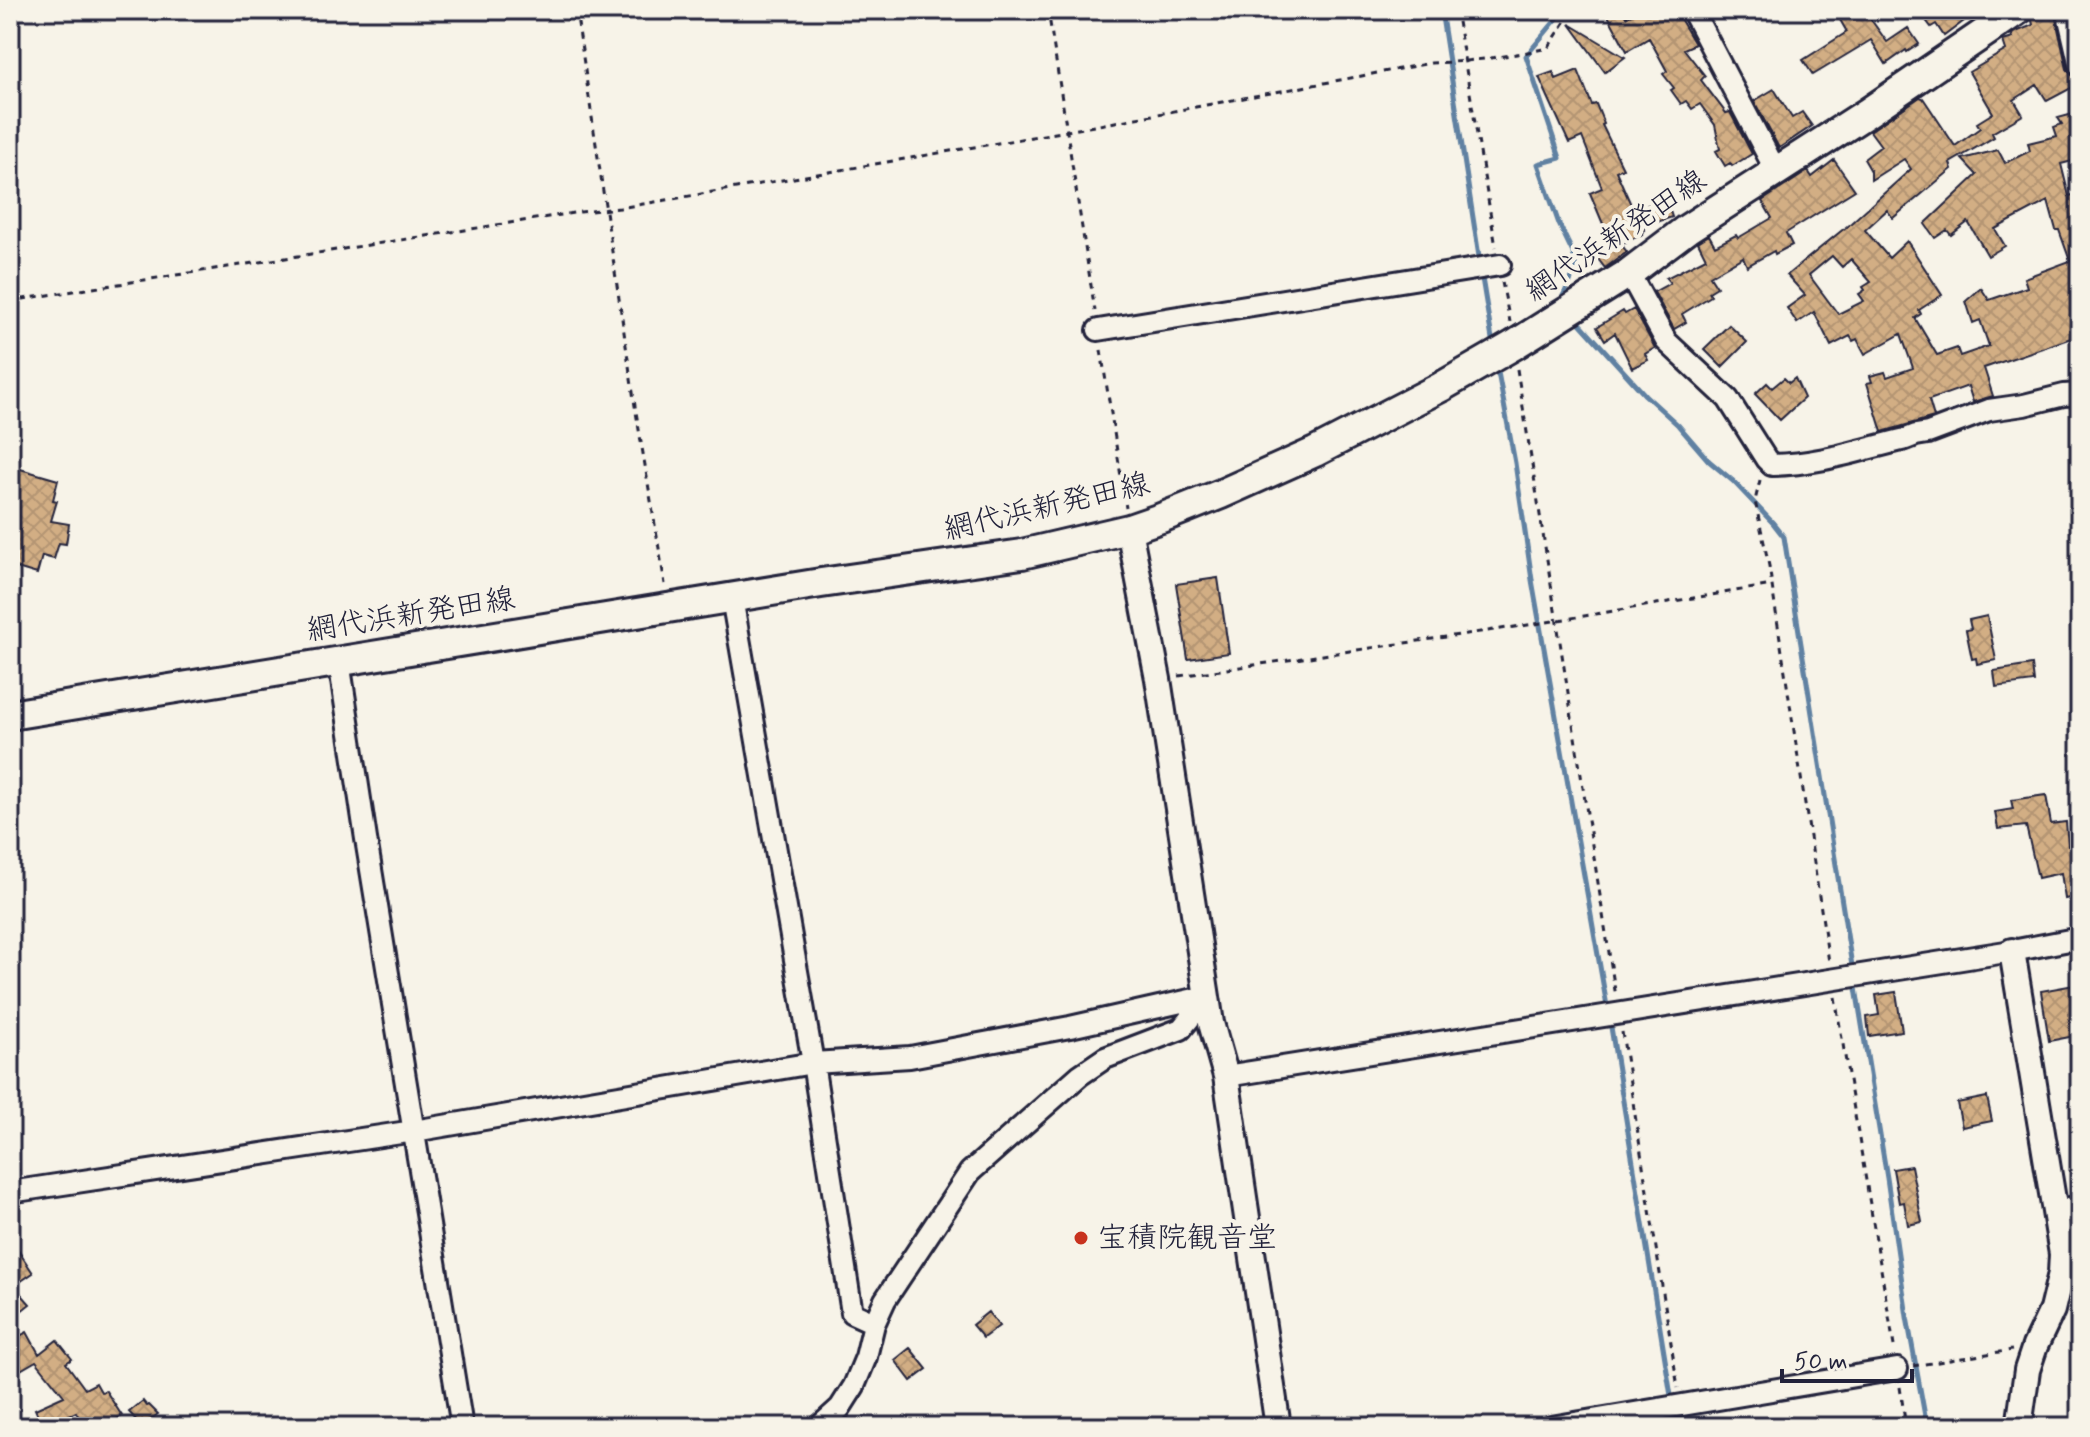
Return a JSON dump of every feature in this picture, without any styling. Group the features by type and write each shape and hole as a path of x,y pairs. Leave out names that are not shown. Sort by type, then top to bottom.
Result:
{"main road":[{"name":"網代浜新発田線","path":"10,715 1022,554 1129,529 1221,494 1315,452 1441,387 1514,345 1629,273 1687,229 1867,113 2018,10"}],"street":[{"path":"1692,10 1776,171"},
{"path":"2067,10 2080,66"},
{"path":"1098,330 1500,265"},
{"path":"1629,273 1666,341 1728,399 1772,465 1832,459 1928,433 1989,410 2080,394"},
{"path":"1129,529 1158,679 1211,1023 1226,1076 1278,1427"},
{"path":"732,598 813,1063 852,1313 874,1323"},
{"path":"339,661 462,1427"},
{"path":"1226,1076 2080,938"},
{"path":"2012,951 2062,1254 2052,1310 2027,1370 2019,1427"},
{"path":"16,1191 414,1131 813,1063 910,1057 1070,1027 1208,996"},
{"path":"819,1427 840,1408 854,1386 866,1357 874,1323 885,1300 970,1172 1080,1075 1105,1058 1181,1029 1208,996"},
{"path":"2055,1211 2080,1206"},
{"path":"1551,1427 1897,1369"}],"path":[{"path":"576,10 635,406 669,608"},
{"path":"1048,10 1129,529"},
{"path":"1456,10 1514,345 1617,1004"},
{"path":"10,301 606,209 1067,131 1431,63 1506,56 1548,48 1573,10"},
{"path":"1766,459 1755,501 1772,585 1832,979 1906,1427"},
{"path":"1158,679 1535,624 1772,585"},
{"path":"1620,1019 1679,1396"},
{"path":"10,1122 16,1191"},
{"path":"1897,1369 2035,1346"}],"building":[{"path":"1605,10 1622,10 1626,17 1639,10 1675,10 1695,44 1684,49 1705,76 1701,80 1726,113 1730,112 1752,154 1732,166 1730,163 1725,166 1716,151 1720,149 1715,125 1700,104 1692,109 1686,101 1681,104 1663,74 1667,71 1649,38 1627,51"},
{"path":"1852,10 1864,10 1887,42 1908,28 1919,44 1886,64 1871,40 1813,75 1803,60 1847,32 1839,18"},
{"path":"1926,10 1957,10 1964,21 1944,36 1936,24 1931,27 1922,15"},
{"path":"2049,10 2050,16 2055,15 2067,69 2077,85 2047,101 2037,85 2014,100 2023,115 1992,133 1994,137 1950,163 1952,169 1893,218 1887,210 1865,230 1889,258 1907,241 1942,295 1919,310 1921,314 1915,318 1937,355 1957,348 1960,356 1989,346 1980,320 1973,323 1966,301 1981,288 1989,300 2027,287 2024,278 2070,261 2059,230 2056,230 2048,201 1995,229 2005,246 1988,256 1968,222 1951,235 1947,230 1935,238 1925,224 1977,175 1962,159 1998,150 2005,163 2030,151 2028,143 2057,136 2054,127 2062,124 2058,118 2080,112 2080,159 2061,164 2069,196 2080,193 2080,335 1984,368 1993,396 1973,402 1968,386 1929,400 1934,417 1882,432 1867,383 1872,382 1870,376 1885,372 1887,377 1913,368 1901,334 1865,354 1857,339 1853,341 1850,336 1831,346 1814,312 1797,323 1787,308 1805,295 1787,275 1911,169 1904,159 1871,180 1871,171 1864,159 1881,146 1870,131 1920,97 1955,146 1980,128 1977,123 1993,113 1969,72 2006,50 2003,41 2033,25 2034,15","holes":["1832,256 1842,267 1851,259 1871,282 1859,294 1864,301 1838,314 1809,275"]},
{"path":"1570,24 1625,57 1605,72"},
{"path":"1578,70 1623,168 1616,171 1632,207 1636,209 1666,199 1672,217 1644,226 1643,234 1621,244 1627,252 1605,268 1595,255 1611,243 1590,193 1602,188 1582,137 1569,143 1539,77 1553,72 1556,79"},
{"path":"1774,89 1792,118 1802,112 1812,126 1779,148 1754,101"},
{"path":"1834,160 1855,190 1786,233 1792,245 1747,266 1743,257 1710,276 1717,287 1709,292 1711,296 1682,314 1686,322 1674,329 1654,292 1670,283 1666,278 1706,258 1698,242 1709,235 1715,246 1736,235 1738,238 1772,218 1762,201 1808,171 1812,177"},
{"path":"1634,309 1655,348 1645,354 1648,360 1632,368 1615,333 1605,340 1597,327 1623,311 1625,314"},
{"path":"1729,325 1747,342 1722,367 1704,349"},
{"path":"1784,378 1789,383 1795,378 1804,398 1780,420 1755,394 1767,383 1772,388"},
{"path":"10,466 58,480 53,500 57,501 51,521 69,524 66,544 59,543 54,559 42,556 37,574 10,566 16,537 10,536"},
{"path":"1218,578 1229,653 1188,659 1176,584"},
{"path":"1987,616 1996,660 1977,664 1976,658 1972,659 1966,630 1971,629 1969,620"},
{"path":"2032,665 2034,682 1996,687 1994,671"},
{"path":"2046,795 2051,824 2066,822 2068,846 2080,845 2080,896 2065,899 2061,873 2038,878 2026,826 1998,829 1995,812 2013,809 2011,800"},
{"path":"2080,984 2080,1035 2049,1041 2041,991"},
{"path":"1896,992 1902,1031 1869,1036 1867,1017 1879,1015 1876,995"},
{"path":"1987,1097 1992,1121 1962,1127 1957,1103"},
{"path":"1911,1166 1922,1222 1908,1225 1904,1202 1899,1203 1893,1169"},
{"path":"10,1238 33,1273 14,1286 30,1304 10,1320"},
{"path":"988,1312 999,1326 983,1338 972,1325"},
{"path":"27,1332 39,1354 57,1340 72,1359 66,1363 85,1389 96,1383 101,1392 106,1391 122,1416 102,1427 93,1427 89,1421 83,1425 76,1412 43,1427 35,1409 64,1396 36,1361 10,1376 10,1341"},
{"path":"910,1348 927,1369 911,1381 895,1360"},
{"path":"143,1401 158,1414 145,1424 142,1420 139,1423 129,1412"}],"waterway":[{"path":"1441,10 1480,263"},
{"path":"1563,296 1576,269 1573,253 1559,224 1538,164 1560,158 1526,56 1564,10"},
{"path":"1481,272 1493,345"},
{"path":"1578,321 1645,395 1678,425 1709,461 1733,481 1784,537 1853,972"},
{"path":"1497,367 1608,1012"},
{"path":"1855,982 1927,1427"},
{"path":"1610,1021 1672,1402"},
{"path":"1674,1412 1676,1427"}],"place":[{"name":"宝積院観音堂","path":"1081,1238"}]}
